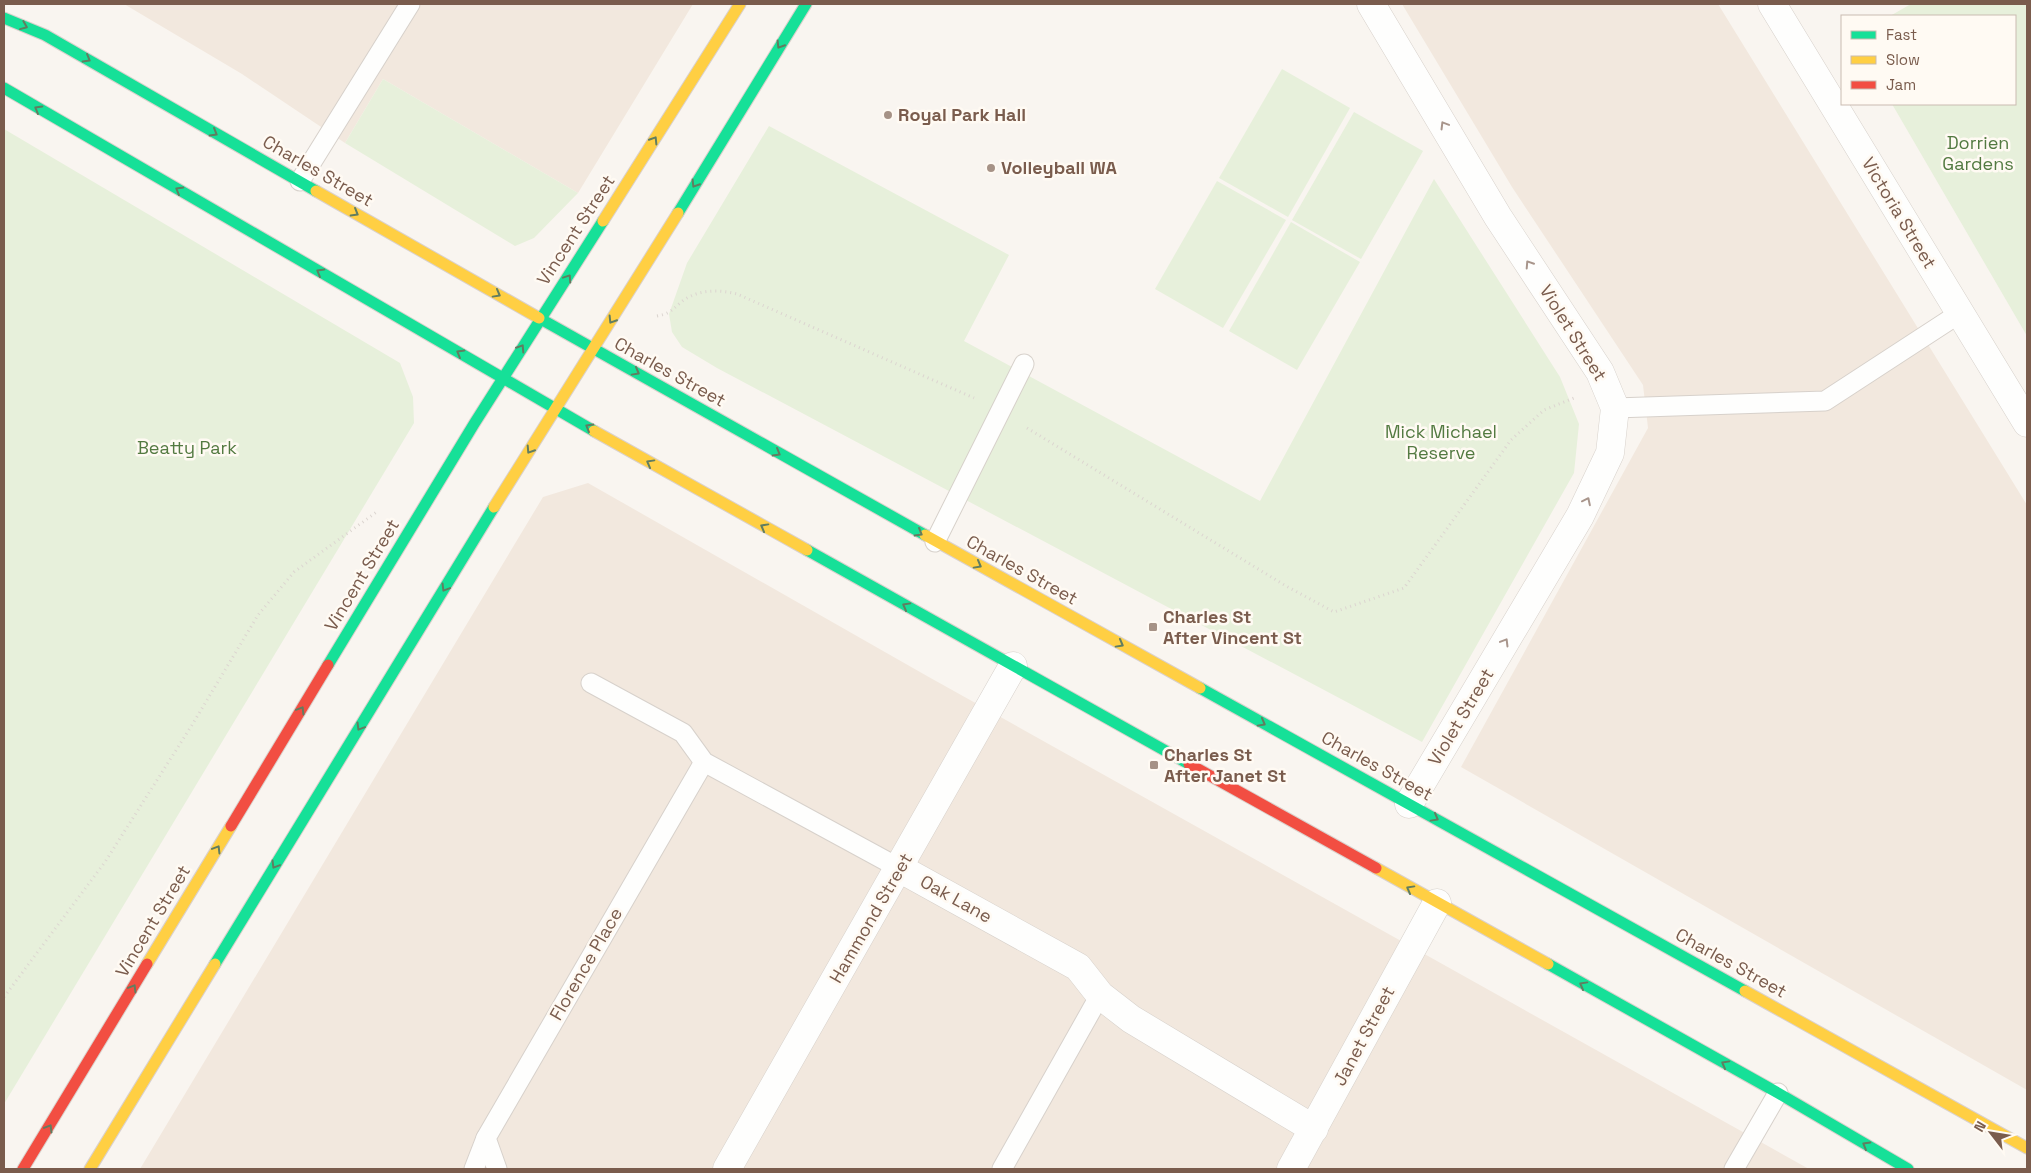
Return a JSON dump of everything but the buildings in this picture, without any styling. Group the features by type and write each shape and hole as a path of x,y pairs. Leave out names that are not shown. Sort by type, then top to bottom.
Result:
{"main road":[{"name":"Vincent Street","path":"23,1169 502,377 576,264 740,4"},
{"path":"90,1169 514,474 594,349 806,4"},
{"name":"Charles Street","path":"4,18 45,35 935,542 2027,1148"},
{"path":"4,88 556,408 1436,904 1778,1093 1908,1169"}],"street":[{"name":"Violet Street","path":"1371,4 1498,217 1600,372 1611,398 1610,453 1580,516 1409,804"},
{"name":"Victoria Street","path":"1772,4 2027,423"},
{"name":"Hammond Street","path":"727,1169 1013,666"},
{"name":"Oak Lane","path":"899,868 1078,967 1100,995 1131,1020 1314,1129"},
{"name":"Janet Street","path":"1290,1169 1314,1129 1436,904"}],"lane":[{"path":"300,181 410,4"},
{"path":"1611,398 1825,402 1960,312"},
{"path":"935,542 1024,364"},
{"name":"Oak Lane","path":"591,683 683,733 704,762 899,868"},
{"name":"Florence Place","path":"474,1169 486,1138 704,762"},
{"path":"1002,1169 1100,995"},
{"path":"1734,1169 1778,1093"},
{"path":"486,1138 497,1169"}],"path":[{"path":"654,317 668,314 688,298 708,291 723,290 737,294 986,403 1286,586 1334,612 1404,588 1511,440 1544,410 1571,399 1611,398"},
{"path":"4,996 105,862 192,725 258,615 294,572 382,508"}],"shaded area":[{"path":"124,4 693,4 578,193 383,79 345,143 242,74"},
{"path":"1402,4 1718,4 2027,505 2027,1090 1461,767 1648,428 1643,385 1512,187"},
{"path":"588,483 927,676 1809,1169 140,1169 543,497"}],"green space":[{"name":"Dorrien Gardens","path":"1911,4 2027,4 2027,336 1893,105 2016,105 2016,15 1892,15"},
{"path":"1282,69 1350,108 1288,217 1219,178"},
{"path":"383,79 578,193 534,238 515,246 345,143"},
{"path":"1354,112 1423,151 1361,259 1292,220"},
{"name":"Mick Michael Reserve","path":"769,126 1009,255 964,341 1260,501 1434,179 1560,377 1579,424 1574,473 1422,742 717,368 682,347 672,332 669,314 687,263"},
{"name":"Beatty Park","path":"4,129 400,363 413,397 414,423 4,1104"},
{"path":"1217,181 1286,220 1223,328 1155,289"},
{"path":"1291,222 1360,262 1297,370 1229,331"}],"traffic: fast":[{"path":"678,213 806,4"},
{"path":"4,18 45,35 316,191"},
{"path":"4,88 594,431"},
{"path":"328,665 474,424 603,221"},
{"path":"539,318 925,535"},
{"path":"215,964 494,507"},
{"path":"807,550 1189,764"},
{"path":"1200,688 1745,991"},
{"path":"1548,964 1778,1093 1908,1169"}],"traffic: slow":[{"path":"603,221 740,4"},
{"path":"316,191 539,318"},
{"path":"494,507 678,213"},
{"path":"594,431 807,550"},
{"path":"925,535 1200,688"},
{"path":"147,964 231,826"},
{"path":"1376,868 1548,964"},
{"path":"90,1169 215,964"},
{"path":"1745,991 2027,1148"}],"traffic: jam":[{"path":"231,826 328,665"},
{"path":"1189,764 1376,868"},
{"path":"23,1169 147,964"}],"place":[{"name":"Royal Park Hall","path":"888,115"},
{"name":"Volleyball WA","path":"991,168"},
{"name":"Charles St After Vincent St","path":"1153,627"},
{"name":"Charles St After Janet St","path":"1154,765"}]}
